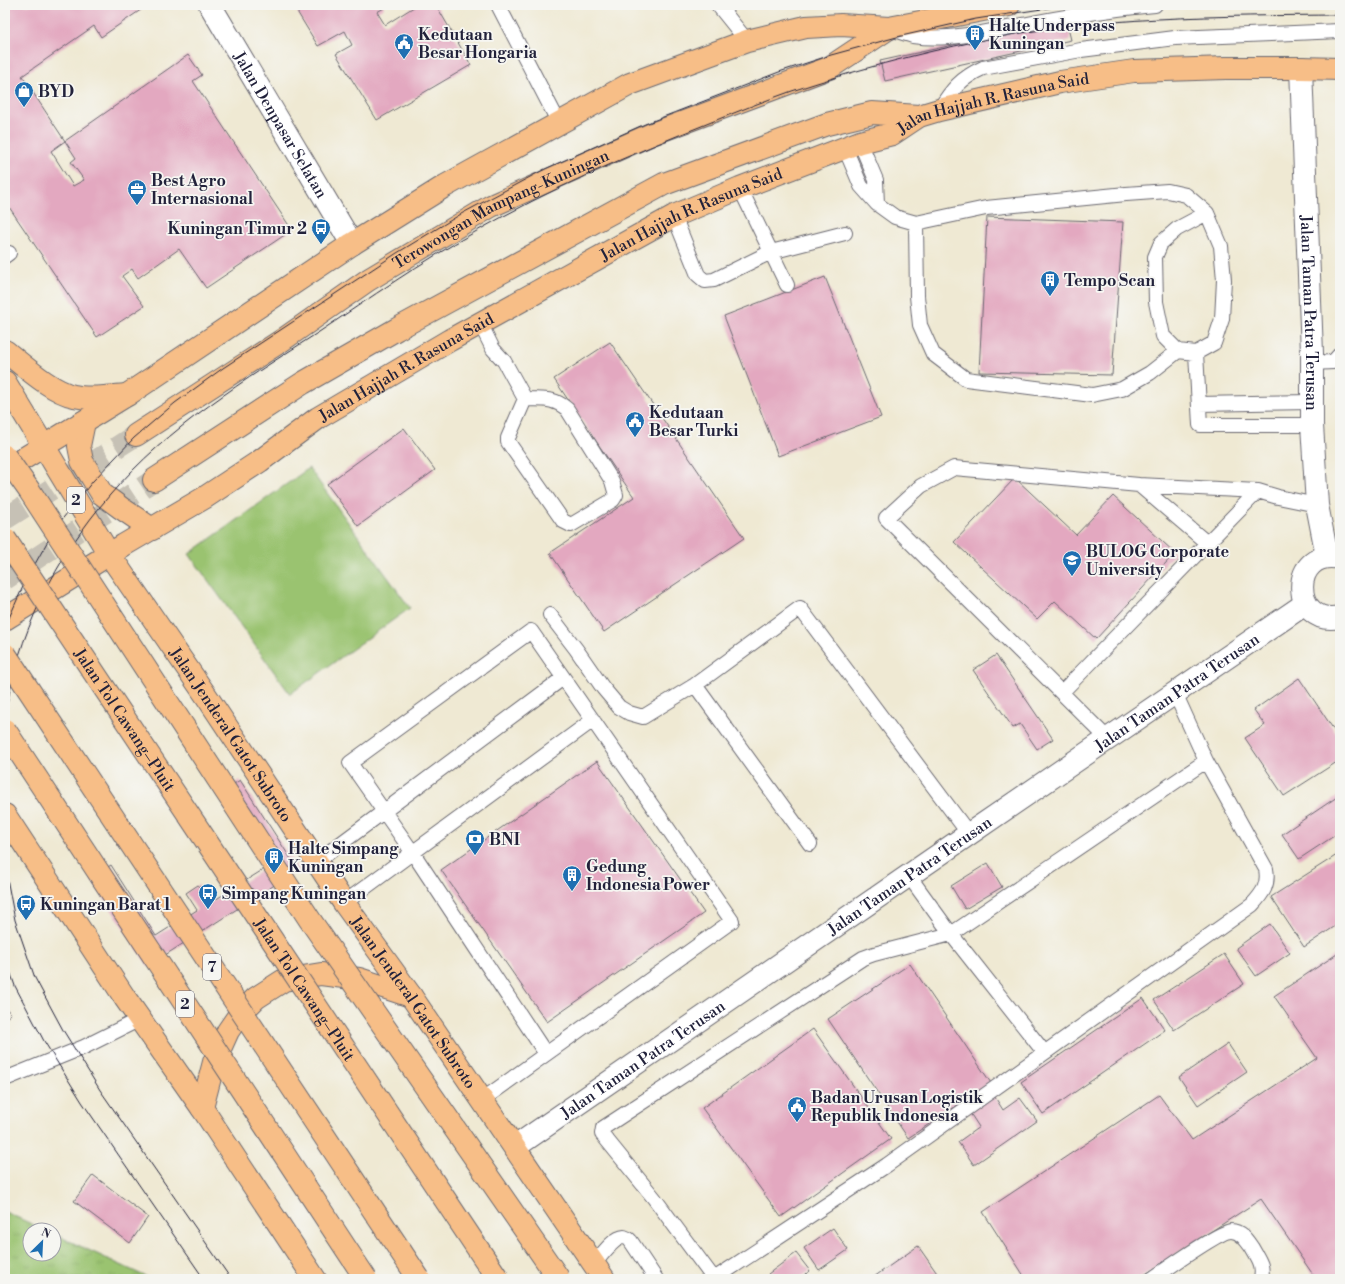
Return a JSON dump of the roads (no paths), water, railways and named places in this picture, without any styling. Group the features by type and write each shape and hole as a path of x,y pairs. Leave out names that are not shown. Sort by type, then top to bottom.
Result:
{"main road":[{"path":"5,470 126,395 352,244 445,186 630,84 747,41 806,27 842,25 889,28 1009,5"},
{"name":"Terowongan Mampang-Kuningan","path":"136,435 281,340 368,280 491,206 652,134 829,68 889,28"},
{"name":"Jalan Hajjah R. Rasuna Said","path":"5,619 109,554 204,498 260,461 318,418 484,321 674,216 740,188 853,145 892,134 919,116 1060,82 1134,71 1226,68 1340,69"},
{"path":"154,480 303,383 397,329 664,184 827,124 872,113 919,116"},
{"path":"5,351 40,378 63,392 74,396 87,397 126,395"},
{"name":"Jalan Jenderal Gatot Subroto","path":"5,382 109,554 207,696 344,903 411,996 599,1271"},
{"path":"84,422 79,446 82,461 102,494 152,529"},
{"name":"Jalan Jenderal Gatot Subroto","path":"5,456 29,490 310,920 559,1279"},
{"name":"Jalan Tol Cawang–Pluit","path":"5,539 498,1279"},
{"name":"7","path":"5,654 420,1279"},
{"name":"2","path":"5,730 366,1279"},
{"path":"5,815 125,998 202,1108 315,1279"},
{"path":"202,1108 214,1062 228,1031 239,1014 256,998 284,980 321,974 359,979 411,996"}],"street":[{"name":"Jalan Denpasar Selatan","path":"210,5 352,244"},
{"name":"Jalan Taman Patra Terusan","path":"1301,68 1312,358 1312,425 1317,505 1334,557"},
{"path":"1334,557 1315,561 1307,569 1302,580 1301,592 1305,604 1314,612 1323,617 1340,617"},
{"name":"Jalan Taman Patra Terusan","path":"514,1147 1305,604"}],"lane":[{"path":"498,5 559,122"},
{"path":"718,5 747,41"},
{"path":"889,28 914,36 976,34 1071,16 1135,6 1155,5"},
{"path":"939,110 948,95 968,74 983,68 1080,50 1175,38 1340,31"},
{"path":"853,145 876,180 877,204 895,217 916,223 986,208 1168,191 1186,195 1207,213 1221,246 1224,280 1222,319 1214,343 1196,352 1178,351 1150,373 1122,389 1092,395 966,379 933,354 920,325 917,296 916,223"},
{"path":"740,188 786,285"},
{"path":"1178,351 1163,336 1156,302 1155,257 1161,242 1177,229 1207,213"},
{"path":"674,216 698,275 705,280 714,280 771,252 845,233"},
{"path":"484,321 501,346 504,361 526,399"},
{"path":"1312,358 1340,350"},
{"path":"1196,352 1200,425 1312,425"},
{"path":"1312,358 1333,362 1340,354"},
{"path":"526,399 552,400 560,403 567,409 612,481 616,495 612,500 571,524 563,521 508,442 508,438 526,399"},
{"path":"1199,404 1312,402"},
{"path":"1108,739 886,518 921,486 954,468 1139,485 1258,491 1278,497 1317,505"},
{"path":"1139,485 1207,543"},
{"path":"1062,692 1258,491"},
{"path":"550,615 603,688 619,707 629,713 643,717 696,685 800,608 969,834"},
{"path":"482,1100 732,921 531,631 350,763 384,811 546,1054"},
{"path":"316,862 563,678"},
{"path":"696,685 810,844"},
{"path":"1175,693 1206,761 1266,869 1268,878 1262,895 1252,905 887,1164 714,1279 654,1198 602,1134 603,1128 863,958 952,934 1206,761"},
{"path":"344,903 593,720"},
{"path":"909,876 1023,1027 1044,1052"},
{"path":"5,1079 84,1047 140,1019"},
{"path":"1152,1279 1212,1239 1233,1230 1247,1240 1262,1266 1261,1279"},
{"path":"599,1271 609,1246 624,1237 630,1240 656,1279"}],"tunnel":[{"path":"5,519 136,435"},
{"path":"5,579 154,480"}],"tram line":[{"path":"5,627 25,582 55,528 93,481 134,438 175,403 223,368 397,253 461,214 545,169 645,124 779,72 831,55 897,37 976,19 1068,5"},
{"path":"5,718 10,687 18,657 41,599 72,544 90,519 133,470 182,426 263,368 415,268 503,216 620,160 750,107 792,91 884,63 931,51 1023,33 1113,22 1204,17 1340,15"},
{"path":"5,868 15,920 35,978 63,1030 100,1090 231,1279"},
{"path":"5,957 15,986 44,1041 82,1102 204,1279"}],"place":[{"name":"Halte Underpass Kuningan","path":"975,51"},
{"name":"Kedutaan Besar Hongaria","path":"404,60"},
{"name":"BYD","path":"24,108"},
{"name":"Best Agro Internasional","path":"137,206"},
{"name":"Kuningan Timur 2","path":"321,245"},
{"name":"Tempo Scan","path":"1050,297"},
{"name":"Kedutaan Besar Turki","path":"635,438"},
{"name":"BULOG Corporate University","path":"1072,577"},
{"name":"BNI","path":"475,856"},
{"name":"Halte Simpang Kuningan","path":"274,874"},
{"name":"Gedung Indonesia Power","path":"572,892"},
{"name":"Simpang Kuningan","path":"208,910"},
{"name":"Kuningan Barat 1","path":"26,921"},
{"name":"Badan Urusan Logistik Republik Indonesia","path":"797,1123"}]}
